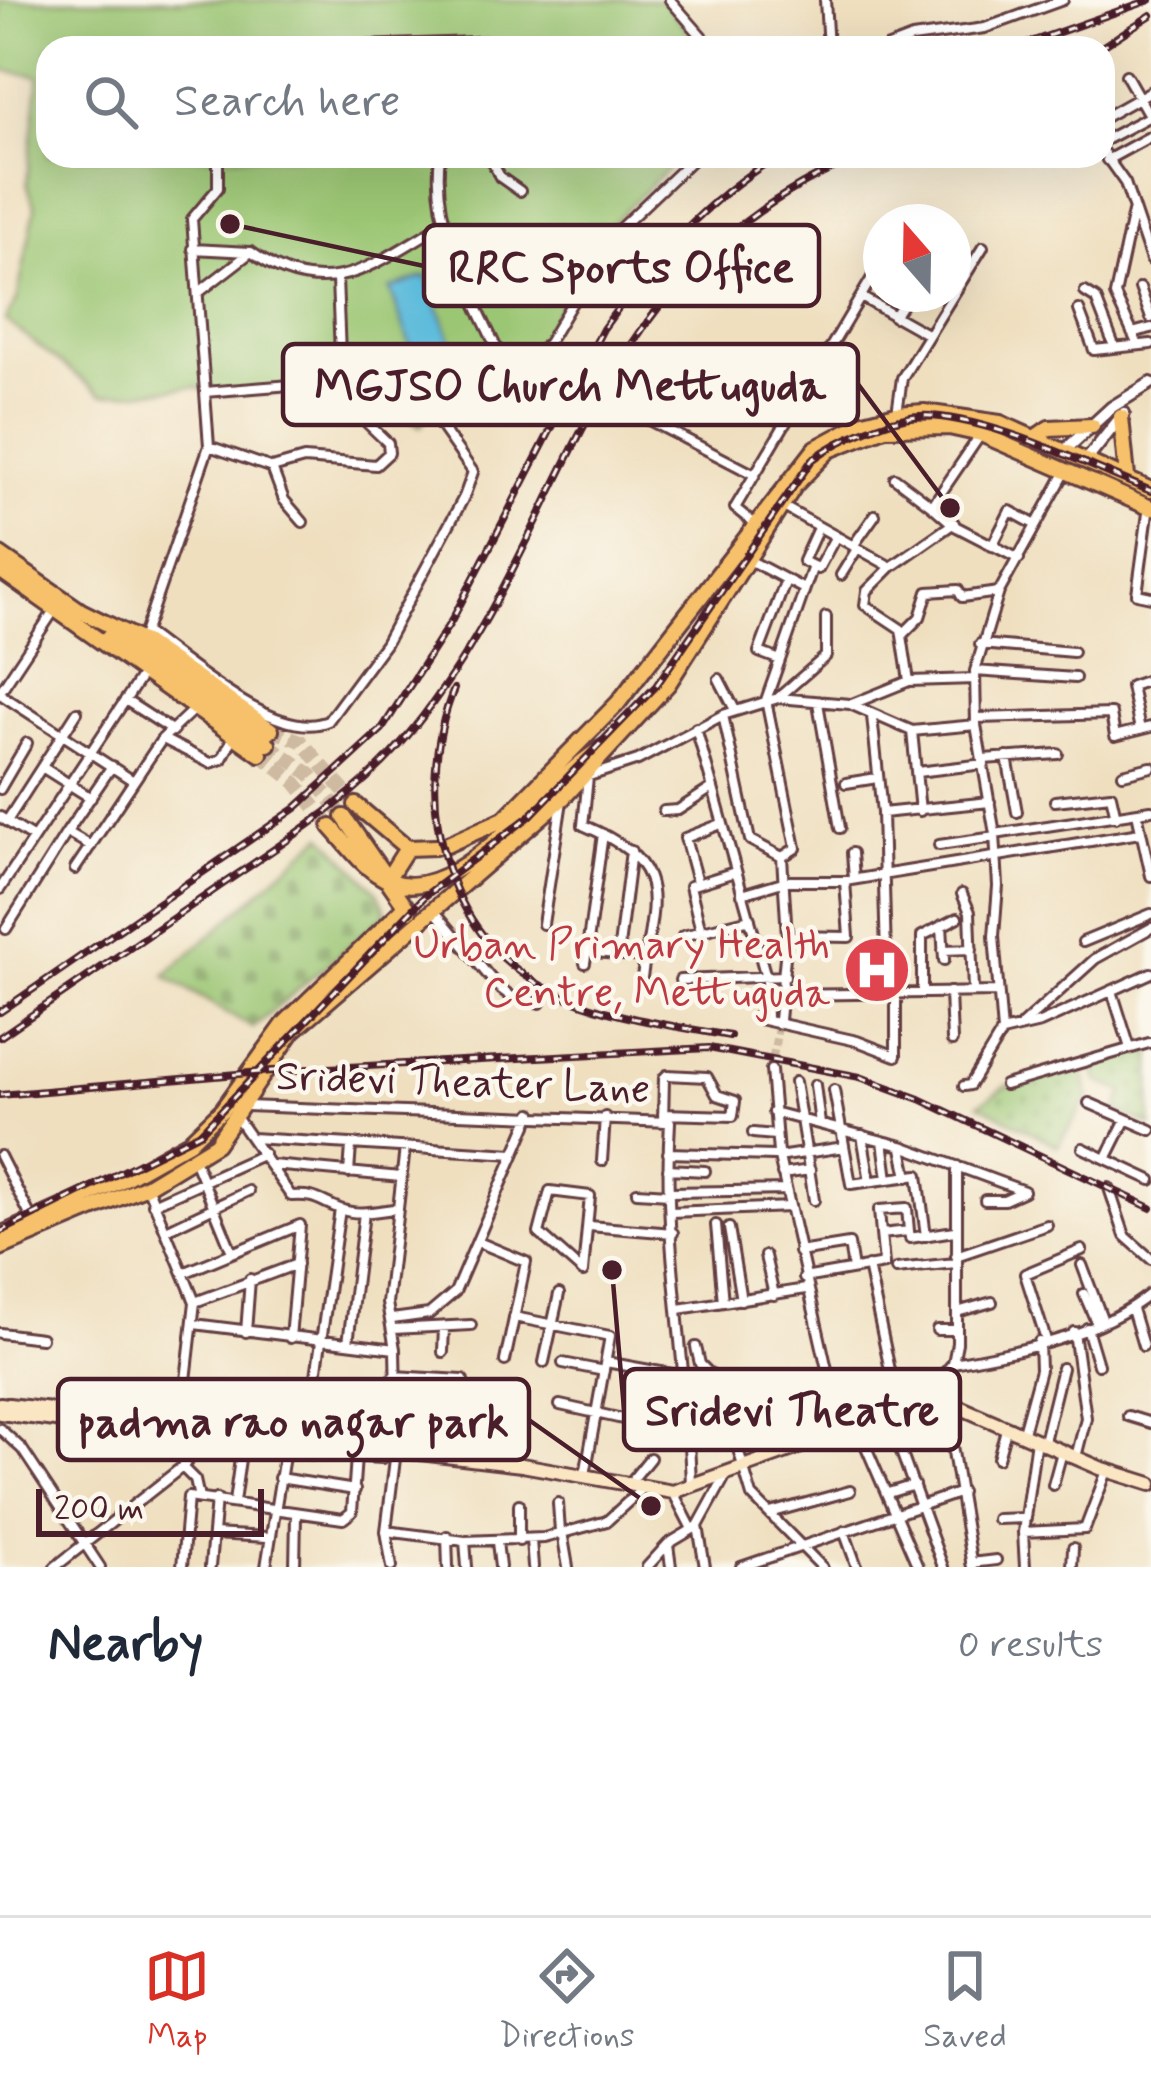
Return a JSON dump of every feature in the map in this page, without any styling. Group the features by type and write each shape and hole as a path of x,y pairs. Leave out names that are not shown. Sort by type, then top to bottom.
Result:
{"main road":[{"path":"1122,411 1127,478"},
{"path":"344,816 407,848 441,846 504,819 598,724 663,648 816,448 864,422 896,414 974,417 1151,490"},
{"path":"0,1235 166,1156 225,1107 285,1023 410,913 432,908 562,798 616,742 682,660 781,505 829,450 863,433 929,424 981,434 1150,512"},
{"path":"1033,439 1049,428 1092,426"},
{"path":"0,555 266,743"},
{"path":"0,570 55,609 97,627 143,637 266,743"},
{"path":"97,627 144,672 233,737 266,743"},
{"path":"676,630 694,642"},
{"path":"663,648 682,660"},
{"path":"344,816 379,877 421,888 443,880 501,835 562,775 616,742"},
{"path":"344,816 410,913"},
{"path":"374,858 392,839"},
{"path":"388,878 407,848"},
{"path":"0,1249 147,1186 217,1144 293,1031 410,913 421,888"},
{"path":"0,1408 181,1424 307,1444 584,1475 673,1492 893,1412 927,1393 1151,1484"},
{"path":"0,1408 285,1450 356,1457 392,1453"}],"street":[{"path":"670,0 702,36"},
{"path":"825,0 827,36"},
{"path":"927,36 985,28 1036,4 1063,0"},
{"path":"1115,135 1150,117 1126,75"},
{"path":"1115,111 1151,91"},
{"path":"1115,152 1151,136"},
{"path":"218,168 218,188 192,219 209,446 143,637 268,716 316,725 328,721 385,644 464,497 473,472 440,424 442,413 509,375 548,344 611,237 683,168"},
{"path":"439,168 436,197 443,224 509,375"},
{"path":"495,168 520,191"},
{"path":"1114,168 1125,183 1151,260"},
{"path":"1133,212 1115,295 1137,344"},
{"path":"193,249 251,252 278,271 318,280 372,266 443,224"},
{"path":"896,414 902,378 983,247"},
{"path":"196,294 251,252"},
{"path":"206,392 341,381 337,278"},
{"path":"1140,288 1151,318"},
{"path":"1085,292 1096,299 1113,344"},
{"path":"755,524 735,508 863,294"},
{"path":"861,297 927,334"},
{"path":"1079,310 1094,350 1113,344 1151,344"},
{"path":"894,316 897,312"},
{"path":"1132,333 1151,328"},
{"path":"341,375 389,378 420,391 498,350"},
{"path":"719,372 789,415"},
{"path":"1085,462 1122,411 1151,383"},
{"path":"1063,452 1112,407 1122,411"},
{"path":"641,416 753,474"},
{"path":"209,446 272,468 304,459 376,465 389,453 388,443 365,421"},
{"path":"932,506 981,434"},
{"path":"272,468 284,500 303,523"},
{"path":"1003,1032 997,992 995,836 976,721 975,675 980,644 999,592 1065,471"},
{"path":"896,478 954,524 1019,559"},
{"path":"781,505 891,567"},
{"path":"992,546 1010,511 1036,524"},
{"path":"1150,512 1137,594 1151,597"},
{"path":"841,575 875,515"},
{"path":"909,682 903,634 866,605 867,591 891,567 954,524"},
{"path":"818,528 803,560 818,569 836,536"},
{"path":"745,558 804,590"},
{"path":"782,856 796,848 766,700 813,566"},
{"path":"780,660 759,652 786,580"},
{"path":"903,634 920,617 928,592 958,590 962,597 999,592"},
{"path":"55,609 0,693 132,779"},
{"path":"778,698 826,656 826,617"},
{"path":"980,644 1073,652"},
{"path":"0,889 66,782 144,672"},
{"path":"587,951 644,957 650,953 655,886 631,850 583,825 582,778 638,760 723,715 766,700 850,704 909,682 975,675 1075,678"},
{"path":"719,679 735,710"},
{"path":"1140,730 1131,686 1146,681"},
{"path":"124,700 173,731"},
{"path":"818,703 840,828"},
{"path":"850,704 912,731 976,721 1111,714 1115,736 1151,727"},
{"path":"75,869 132,779 162,739 194,710"},
{"path":"32,837 4,819 76,712"},
{"path":"723,715 750,840 782,856"},
{"path":"754,1018 779,1020 896,1057 872,716"},
{"path":"696,728 766,977 767,1019"},
{"path":"912,731 920,811"},
{"path":"162,739 210,763 222,759 233,737"},
{"path":"0,789 27,743"},
{"path":"917,772 1006,757 1058,754"},
{"path":"1006,757 1017,812"},
{"path":"6,928 112,766"},
{"path":"42,767 91,798"},
{"path":"1123,774 1151,767"},
{"path":"846,783 875,779"},
{"path":"664,811 678,810 712,788"},
{"path":"1055,801 1111,795 1116,817"},
{"path":"543,924 562,798"},
{"path":"880,809 920,811 990,802"},
{"path":"939,845 1151,810"},
{"path":"1137,813 1151,876"},
{"path":"697,882 686,838 721,824"},
{"path":"67,832 91,846"},
{"path":"585,963 603,833"},
{"path":"742,894 786,881 849,880 1140,833"},
{"path":"618,955 631,850"},
{"path":"787,936 849,937 852,853"},
{"path":"779,1020 787,936 782,856"},
{"path":"700,932 690,888 735,872"},
{"path":"962,894 970,912 973,991"},
{"path":"432,908 497,986 512,997 540,1003"},
{"path":"1083,943 1151,914"},
{"path":"922,992 921,939 957,918"},
{"path":"683,936 749,919"},
{"path":"942,925 943,955 972,949"},
{"path":"1022,1025 1095,959 1151,928"},
{"path":"640,984 644,957"},
{"path":"892,993 896,961"},
{"path":"964,1086 970,1085 1003,1032 1113,994 1151,973"},
{"path":"680,980 785,976"},
{"path":"950,992 952,1041"},
{"path":"784,995 997,992"},
{"path":"1113,994 1130,1048"},
{"path":"1005,1085 1149,1042"},
{"path":"771,1070 776,1156 841,1432"},
{"path":"667,1076 705,1076 717,1095 735,1100 733,1116 663,1118 667,1076"},
{"path":"795,1082 814,1200"},
{"path":"815,1085 820,1124"},
{"path":"834,1090 851,1184 918,1175 926,1236"},
{"path":"1089,1103 1151,1130"},
{"path":"225,1107 242,1112 252,1138 291,1196 320,1194 340,1209 364,1213 394,1209"},
{"name":"Sridevi Theater Lane","path":"242,1112 532,1113 670,1122 669,1193 688,1377 691,1488"},
{"path":"772,1112 902,1146 1024,1191 1004,1201 986,1200"},
{"path":"392,1324 429,1314 455,1292 532,1113"},
{"path":"602,1161 604,1117"},
{"path":"1106,1159 1126,1119"},
{"path":"753,1133 776,1136"},
{"path":"862,1136 870,1182"},
{"path":"252,1138 514,1154"},
{"path":"883,1141 888,1179"},
{"path":"349,1173 351,1146"},
{"path":"902,1146 908,1177"},
{"path":"668,1153 776,1156 844,1147"},
{"path":"392,1567 386,1532 395,1349 387,1304 394,1209 405,1148"},
{"path":"1082,1148 1151,1180"},
{"path":"153,1204 265,1154"},
{"path":"0,1156 33,1220"},
{"path":"194,1159 232,1252"},
{"path":"272,1165 401,1177"},
{"path":"927,1393 952,1364 957,1330 954,1231 958,1166"},
{"path":"668,1169 705,1171"},
{"path":"782,1174 810,1170"},
{"path":"147,1186 195,1302 181,1424"},
{"path":"1109,1188 1125,1237 1151,1259"},
{"path":"637,1192 786,1190"},
{"path":"166,1229 248,1191"},
{"path":"550,1191 590,1196 589,1226 583,1272 539,1234 550,1191"},
{"path":"671,1213 789,1207"},
{"path":"804,1278 884,1264 879,1210 907,1208 910,1238 954,1231"},
{"path":"307,1444 340,1209"},
{"path":"348,1343 364,1213"},
{"path":"716,1225 723,1302"},
{"path":"896,1269 956,1260 1047,1225"},
{"path":"186,1272 300,1226 290,1338"},
{"path":"589,1226 673,1234"},
{"path":"729,1228 741,1300"},
{"path":"881,1234 909,1231"},
{"path":"478,1242 526,1262 505,1361"},
{"path":"799,1252 849,1244 853,1269"},
{"path":"1025,1567 1023,1532 1042,1341 1025,1274 1082,1250"},
{"path":"765,1256 774,1294"},
{"path":"195,1302 297,1264"},
{"path":"1082,1265 1096,1324 1098,1366"},
{"path":"868,1266 893,1412 943,1567"},
{"path":"246,1332 250,1279"},
{"path":"679,1309 806,1289"},
{"path":"952,1364 1074,1332 1132,1309 1151,1293"},
{"path":"544,1363 559,1294"},
{"path":"1084,1294 1096,1324"},
{"path":"957,1312 992,1301"},
{"path":"1132,1309 1143,1346"},
{"path":"514,1317 610,1336 584,1475"},
{"path":"194,1324 395,1349"},
{"path":"392,1324 471,1325"},
{"path":"443,1352 444,1327"},
{"path":"937,1330 957,1330"},
{"path":"1074,1332 1085,1418 1076,1457"},
{"path":"0,1333 41,1338"},
{"path":"697,1347 700,1364 718,1382 740,1469 768,1514 822,1567"},
{"path":"563,1363 688,1377"},
{"path":"1034,1437 1058,1400 1062,1368"},
{"path":"394,1376 463,1380"},
{"path":"943,1396 972,1565 997,1560"},
{"path":"560,1406 645,1424"},
{"path":"1128,1416 1151,1423"},
{"path":"998,1458 1007,1425"},
{"path":"856,1426 918,1567"},
{"path":"0,1429 22,1449 100,1567"},
{"path":"56,1567 182,1467 209,1437"},
{"path":"266,1567 267,1537 285,1450"},
{"path":"1053,1485 1062,1450"},
{"path":"182,1567 188,1497 343,1519 352,1513 356,1457"},
{"path":"386,1532 497,1542 607,1521 637,1486 650,1458"},
{"path":"234,1502 240,1460"},
{"path":"182,1467 195,1480 199,1498"},
{"path":"1023,1532 1085,1529 1107,1470"},
{"path":"646,1567 668,1544 695,1527 726,1475"},
{"path":"279,1478 355,1490"},
{"path":"888,1493 914,1485"},
{"path":"768,1514 850,1491"},
{"path":"673,1492 695,1527 705,1567"},
{"path":"742,1567 961,1492"},
{"path":"210,1567 216,1499"},
{"path":"558,1503 568,1567"},
{"path":"519,1504 533,1567"},
{"path":"295,1567 296,1514"},
{"path":"997,1519 1026,1518"},
{"path":"844,1531 857,1567"},
{"path":"213,1534 267,1537"},
{"path":"447,1536 448,1567"},
{"path":"465,1540 467,1567"},
{"path":"497,1542 500,1567"},
{"path":"668,1544 669,1563"},
{"path":"1072,1548 1072,1567"}],"green space":[{"path":"0,0 663,0 692,36 36,36 36,76 0,70"},
{"path":"36,103 36,168 669,168 608,227 536,346 437,403 420,426 373,389 215,395 196,387 102,395 5,320 17,300 35,208 27,183"},
{"path":"323,835 378,892 387,913 253,1028 165,976"},
{"path":"1151,1044 1151,1126 1116,1111 1124,1092 1097,1081 1091,1064"},
{"path":"1082,1065 1089,1097 1058,1146 979,1104 1007,1086"}],"water":[{"path":"426,276 456,353 463,351 467,362 422,378 390,289"}],"tunnel":[{"path":"271,730 301,741 356,805"},
{"path":"268,744 311,775 344,817"},
{"path":"260,754 295,782 331,827"},
{"path":"771,1070 779,1020"}],"railway":[{"path":"1048,36 1150,0"},
{"path":"1115,38 1151,15"},
{"path":"0,1012 296,808 382,729 452,620 603,329 681,234 759,168"},
{"path":"0,1037 296,834 392,753 469,649 593,409 638,335 694,267 766,206 837,168"},
{"path":"0,1232 200,1133 426,895 530,816 656,686 812,460 823,452 886,423 931,416 1014,435 1151,491"},
{"path":"454,689 441,730 437,817 445,860 461,900 484,936 514,967 573,1000 639,1020 730,1036"},
{"path":"0,1095 272,1071 709,1048 860,1077 920,1099 1151,1208"}],"place":[{"name":"RRC Sports Office","path":"230,224"},
{"name":"MGJSO Church Mettuguda","path":"950,508"},
{"name":"Urban Primary Health Centre, Mettuguda","path":"877,970"},
{"name":"Sridevi Theatre","path":"612,1270"},
{"name":"padma rao nagar park","path":"651,1506"}]}
